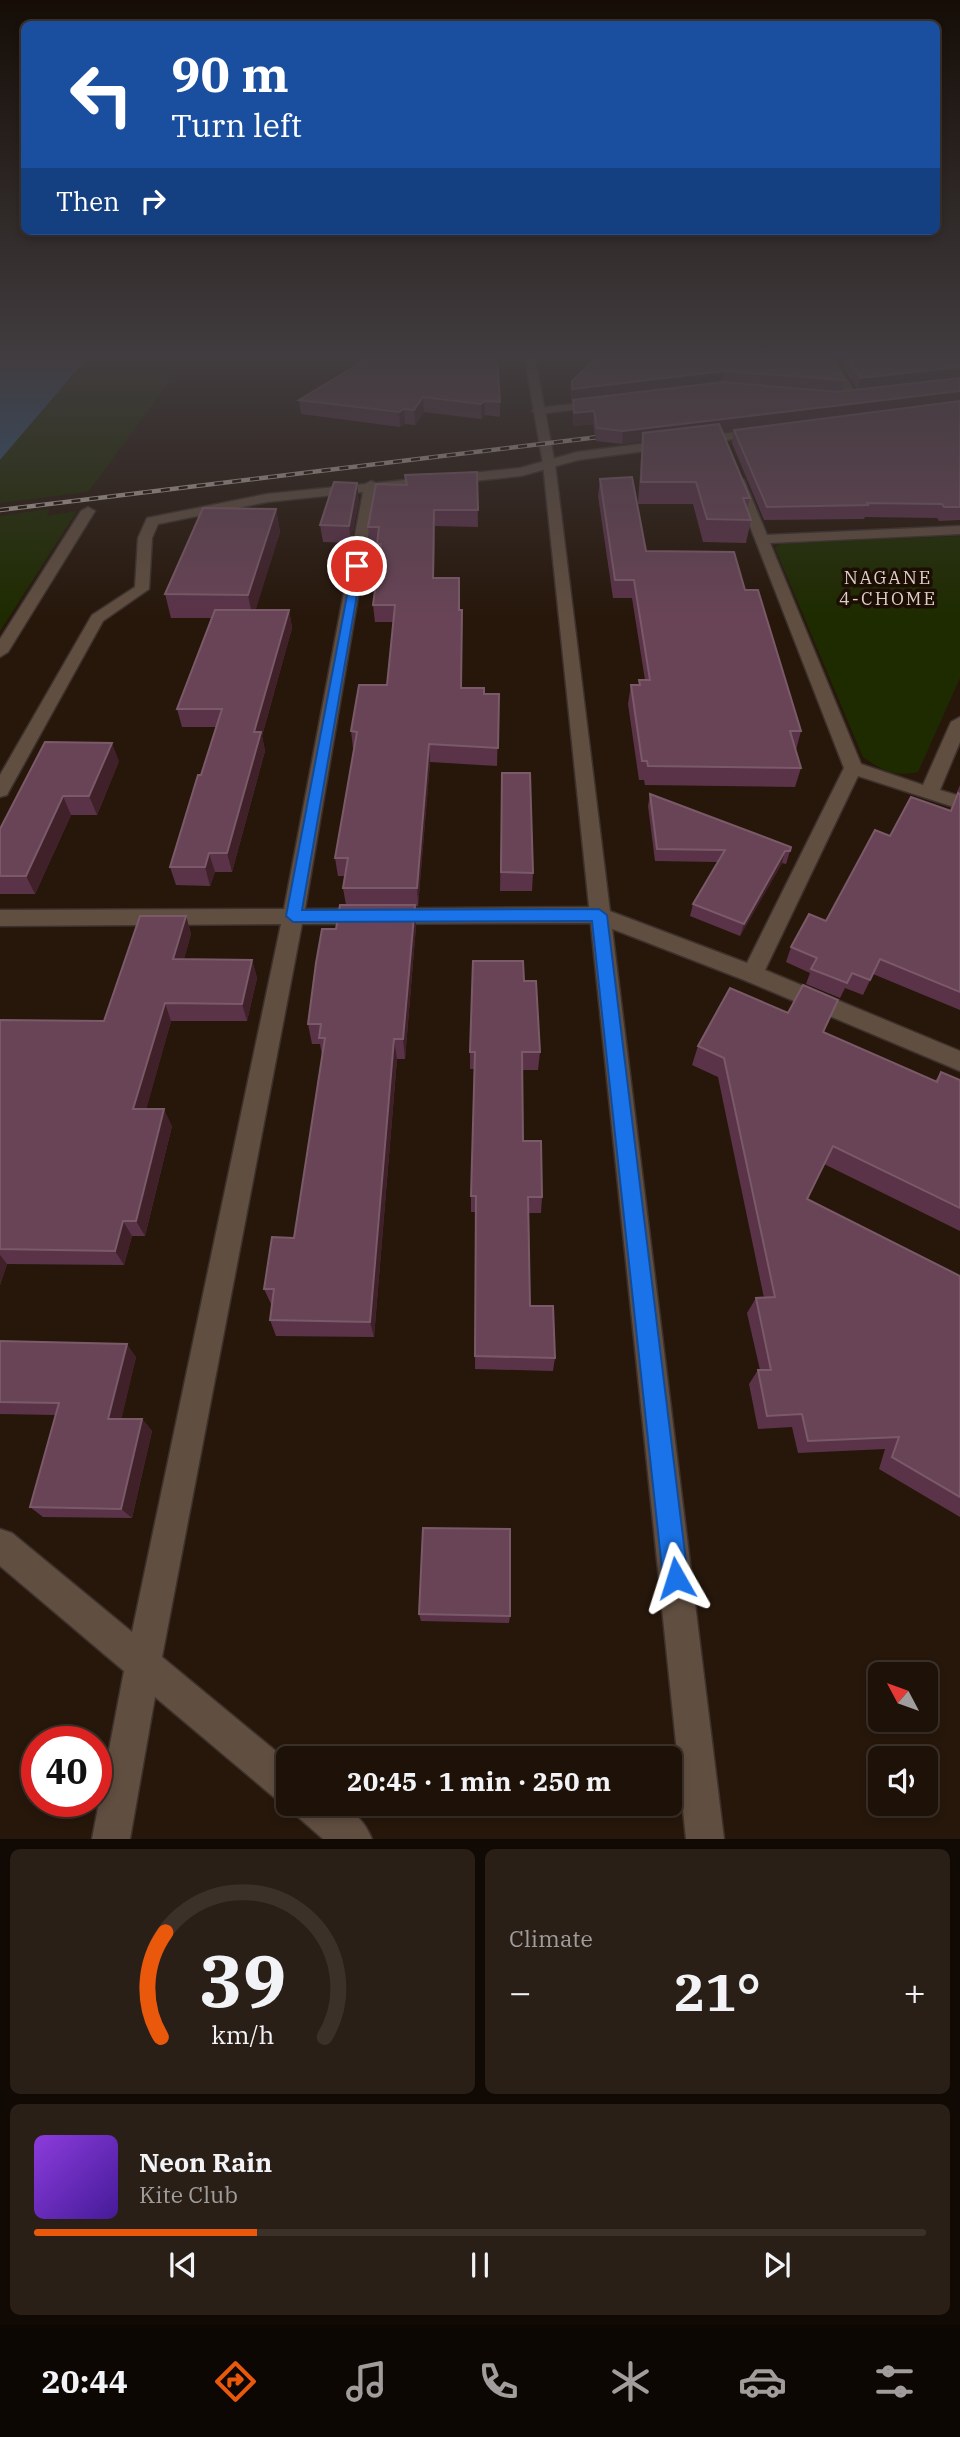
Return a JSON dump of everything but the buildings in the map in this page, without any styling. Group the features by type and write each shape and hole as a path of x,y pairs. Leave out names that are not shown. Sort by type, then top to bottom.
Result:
{"street":[{"path":"545,445 705,1839"},
{"path":"0,791 97,618 142,589 145,538 152,521 267,498 372,485 521,472 577,456 666,445"},
{"path":"724,445 853,768 752,974"},
{"path":"111,1839 142,1667 293,916 372,485"},
{"path":"0,652 88,511"},
{"path":"762,538 960,530"},
{"path":"929,793 960,722"},
{"path":"853,768 960,803"},
{"path":"0,918 599,915 752,974 960,1061"},
{"path":"0,1545 142,1667 276,1775"},
{"path":"325,1816 353,1839"}],"green space":[{"path":"13,445 123,445 88,492 0,503 0,460"},
{"path":"49,509 47,516 77,511 0,631 0,516"},
{"path":"960,536 960,678 918,772 889,772 863,757 775,548 780,544"}],"water":[{"path":"0,445 13,445 0,460"}],"railway":[{"path":"0,510 534,445"}],"district":[{"name":"NAGANE 4-CHOME","path":"888,588"}],"route":[{"path":"357,566 293,916 599,915 676,1578"}]}
